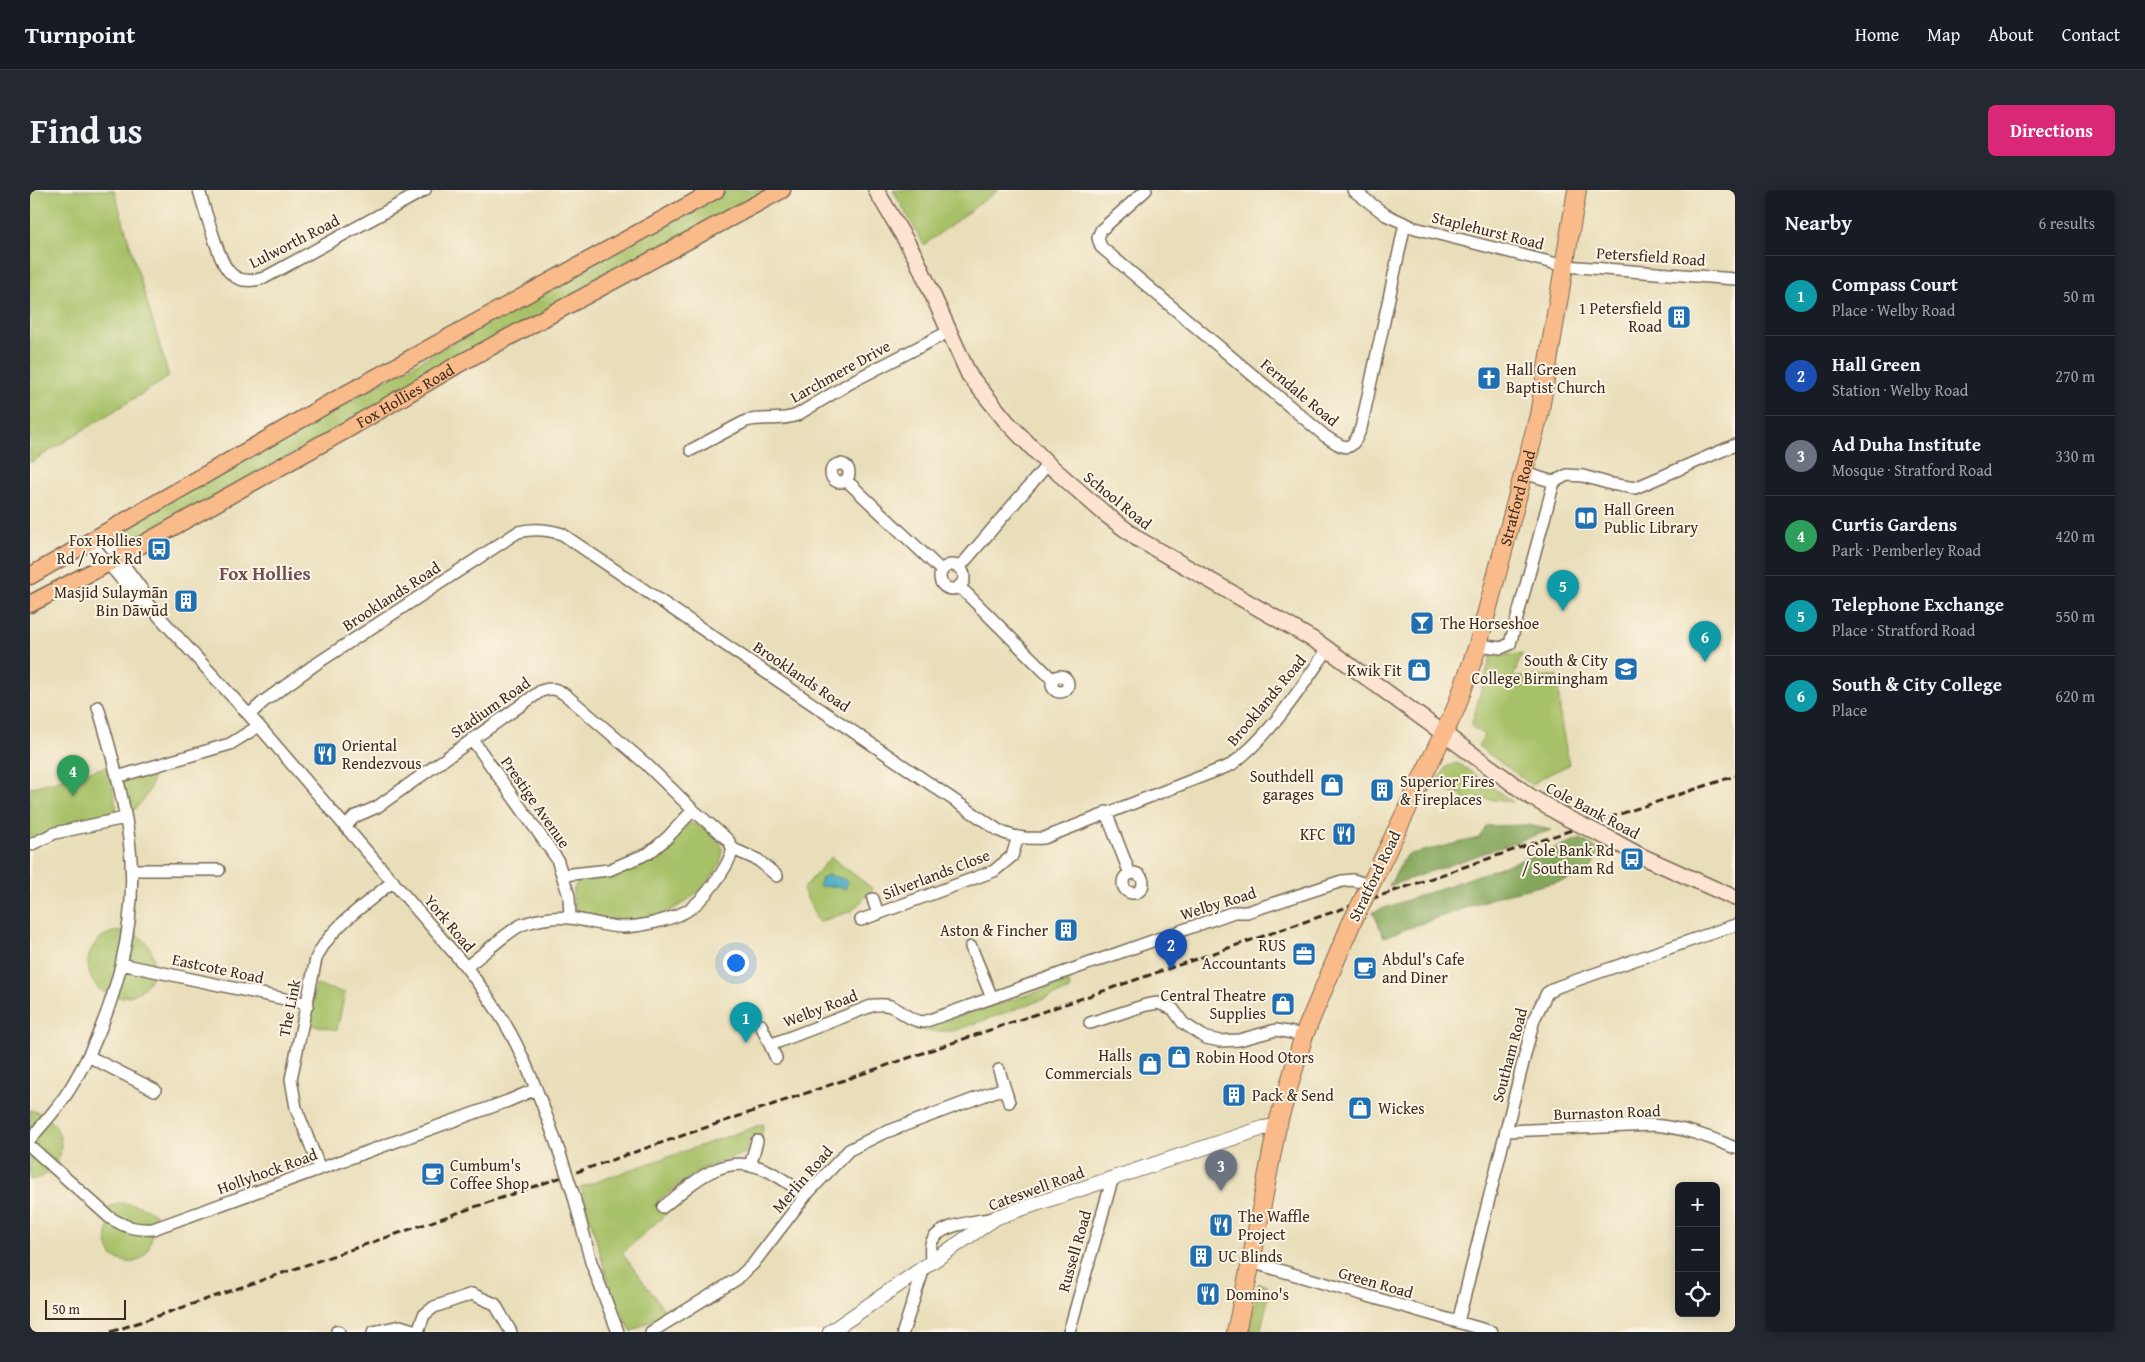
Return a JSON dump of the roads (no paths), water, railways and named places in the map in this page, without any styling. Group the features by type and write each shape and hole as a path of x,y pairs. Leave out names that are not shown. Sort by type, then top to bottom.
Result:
{"highway":[{"name":"Stratford Road","path":"1236,1332 1277,1126 1304,1035 1351,924 1444,735 1456,708 1478,645 1539,415 1577,190"}],"main road":[{"name":"Fox Hollies Road","path":"30,576 326,405 716,190"},
{"name":"Fox Hollies Road","path":"30,604 112,561 348,429 457,365 782,190"},
{"name":"School Road","path":"876,190 915,256 969,375 1006,421 1048,464 1104,513 1138,539 1250,602 1328,649 1444,735"},
{"name":"Cole Bank Road","path":"1444,735 1531,797 1568,818 1639,855 1735,898"}],"street":[{"name":"Lulworth Road","path":"198,190 223,265 236,278 248,281 264,278 425,190"},
{"name":"Ferndale Road","path":"1146,190 1101,230 1098,238 1101,247 1325,436 1337,444 1347,447 1352,446 1361,428 1405,224"},
{"name":"Staplehurst Road","path":"1354,190 1386,214 1405,224 1565,266"},
{"name":"Petersfield Road","path":"1565,266 1735,278"},
{"name":"Larchmere Drive","path":"691,450 754,418 788,418 797,414 855,380 948,332"},
{"path":"1478,645 1501,648 1510,644 1554,482 1567,475 1583,476 1635,488 1735,446"},
{"path":"959,568 1048,464"},
{"path":"1524,472 1554,482"},
{"path":"846,480 942,571"},
{"name":"Brooklands Road","path":"249,715 263,702 313,666 518,532 550,530 562,534 998,830 1030,839 1044,838 1106,812 1231,766 1250,751 1291,701 1328,649"},
{"name":"York Road","path":"95,538 138,600 146,602 259,726 466,967 487,995 512,1035 536,1089 573,1193 591,1262 618,1332"},
{"path":"948,566 959,568 964,577 959,586 952,589 944,586 940,579 942,571 948,566"},
{"path":"959,586 1053,680"},
{"name":"Stadium Road","path":"346,826 354,817 377,806 540,691 550,688 559,690 646,764 693,810 728,840 733,849 758,860 777,876"},
{"path":"30,1139 57,1107 73,1084 88,1056 111,1002 127,932 132,870 129,838 117,777 98,707"},
{"path":"117,777 230,744 259,726"},
{"name":"Prestige Avenue","path":"472,739 558,858 569,896 570,918"},
{"path":"564,875 609,870 646,854 667,838 693,810"},
{"path":"1106,812 1130,874"},
{"path":"30,845 55,833 125,818"},
{"name":"Silverlands Close","path":"861,920 994,871 1012,856 1018,837"},
{"path":"466,967 520,926 550,918 570,918 624,927 662,920 685,912 719,878 730,862 733,849"},
{"path":"132,870 220,870"},
{"name":"Welby Road","path":"770,1045 874,1005 890,1006 907,1018 924,1022 1234,912 1247,912 1342,881 1353,880 1369,888"},
{"name":"The Link","path":"320,1169 296,1108 292,1079 308,1004 313,970 321,948 344,922 393,881"},
{"name":"Silverlands Close","path":"873,899 878,914"},
{"name":"Southam Road","path":"1458,1322 1534,1019 1547,993 1557,987 1735,925"},
{"path":"971,947 992,998"},
{"name":"Eastcote Road","path":"121,964 308,1004"},
{"path":"1090,1023 1158,1003 1173,1009 1183,1023 1206,1038 1220,1041 1239,1040 1276,1030 1304,1035"},
{"name":"Welby Road","path":"761,1025 776,1058"},
{"path":"88,1056 154,1090"},
{"path":"999,1070 1009,1102"},
{"name":"Merlin Road","path":"651,1332 737,1279 752,1264 806,1195 849,1150 881,1134 1004,1088"},
{"name":"Hollyhock Road","path":"30,1146 109,1217 123,1226 140,1230 158,1228 508,1101 536,1089"},
{"name":"Burnaston Road","path":"1506,1131 1652,1125 1672,1126 1691,1131 1735,1148"},
{"name":"Cateswell Road","path":"830,1332 997,1217 1263,1128 1277,1126"},
{"path":"750,1166 757,1141"},
{"path":"663,1207 711,1170 728,1166 750,1166 765,1169 806,1195"},
{"name":"Russell Road","path":"1069,1332 1112,1180"},
{"path":"903,1332 928,1266 931,1245 935,1236 942,1229 997,1217"},
{"name":"Green Road","path":"1251,1262 1492,1332"},
{"path":"373,1332 400,1326 418,1332 424,1315 434,1307 472,1294 495,1304 511,1332"}],"water":[{"path":"827,875 842,878 848,882 845,889 833,886 819,887 822,878"}],"railway":[{"path":"111,1332 1563,833 1735,776"}],"place":[{"name":"1 Petersfield Road","path":"1679,317"},
{"name":"Hall Green Baptist Church","path":"1489,378"},
{"name":"Hall Green Public Library","path":"1586,518"},
{"name":"Fox Hollies Rd / York Rd","path":"159,549"},
{"name":"Masjid Sulaymān Bin Dāwūd","path":"186,601"},
{"name":"Telephone Exchange","path":"1563,611"},
{"name":"The Horseshoe","path":"1422,623"},
{"name":"South & City College","path":"1705,662"},
{"name":"South & City College Birmingham","path":"1626,669"},
{"name":"Kwik Fit","path":"1419,670"},
{"name":"Oriental Rendezvous","path":"325,754"},
{"name":"Southdell garages","path":"1332,785"},
{"name":"Superior Fires & Fireplaces","path":"1382,790"},
{"name":"Curtis Gardens","path":"73,796"},
{"name":"KFC","path":"1344,834"},
{"name":"Cole Bank Rd / Southam Rd","path":"1632,859"},
{"name":"Aston & Fincher","path":"1066,930"},
{"name":"RUS Accountants","path":"1304,954"},
{"name":"Abdul's Cafe and Diner","path":"1365,968"},
{"name":"Hall Green","path":"1171,970"},
{"name":"Central Theatre Supplies","path":"1283,1004"},
{"name":"Compass Court","path":"746,1043"},
{"name":"Robin Hood Otors","path":"1179,1057"},
{"name":"Halls Commercials","path":"1150,1064"},
{"name":"Pack & Send","path":"1234,1095"},
{"name":"Wickes","path":"1360,1108"},
{"name":"Cumbum's Coffee Shop","path":"433,1174"},
{"name":"Ad Duha Institute","path":"1221,1191"},
{"name":"The Waffle Project","path":"1221,1225"},
{"name":"UC Blinds","path":"1201,1256"},
{"name":"Domino's","path":"1208,1294"}],"district":[{"name":"Fox Hollies","path":"265,573"}]}
